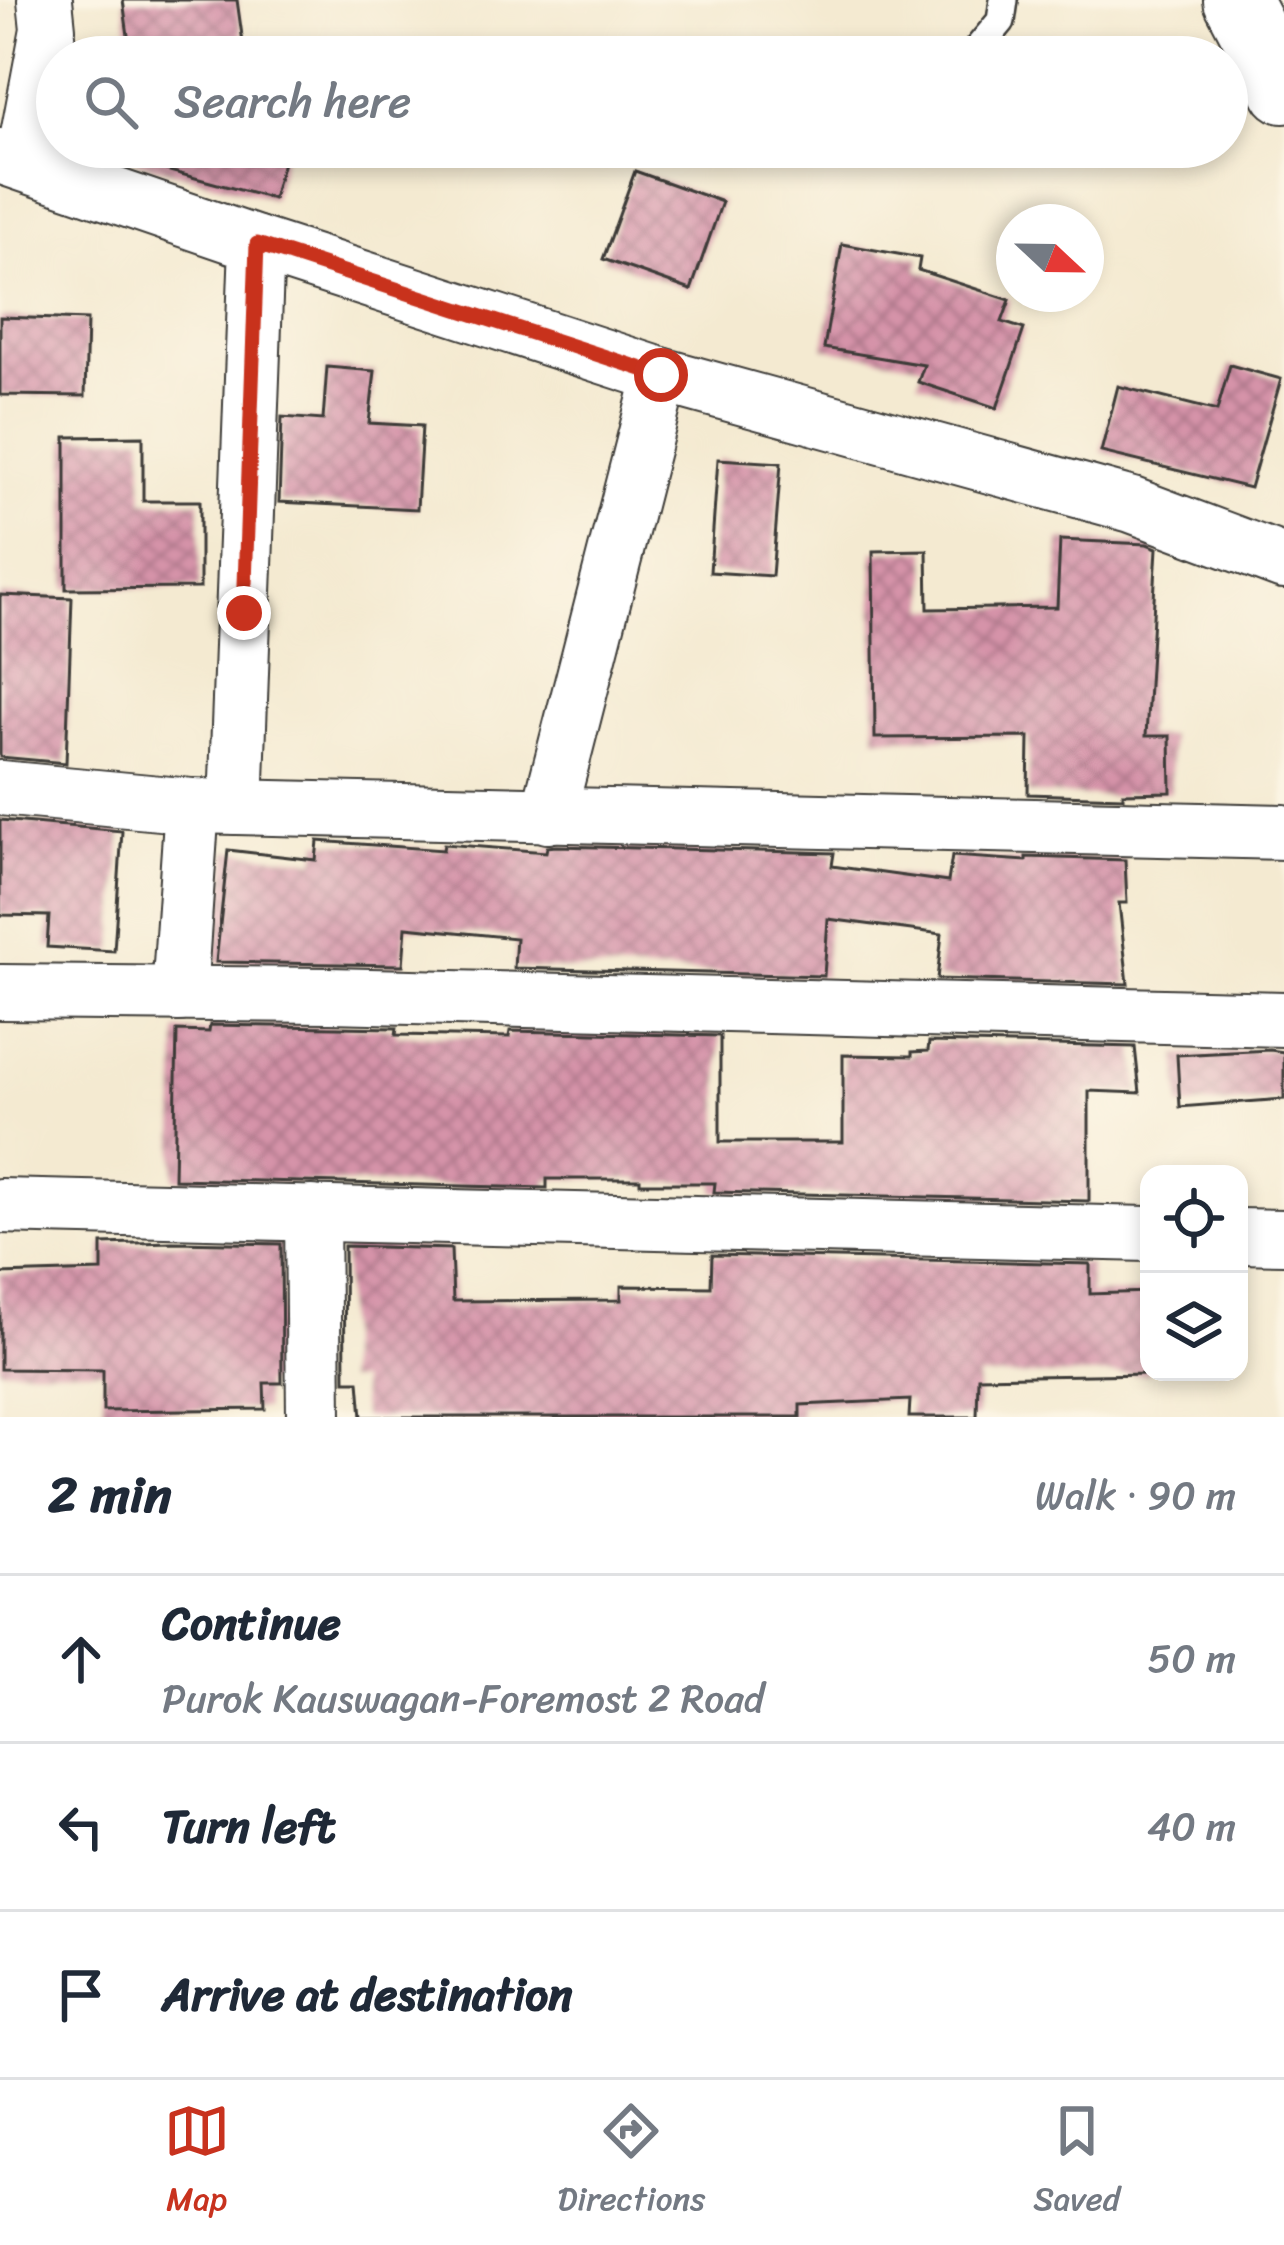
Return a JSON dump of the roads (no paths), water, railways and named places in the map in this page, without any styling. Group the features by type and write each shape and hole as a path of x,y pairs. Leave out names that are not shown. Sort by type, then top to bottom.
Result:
{"main road":[{"path":"1237,0 1284,89"}],"street":[{"path":"44,0 46,36"},
{"path":"12,159 36,72"},
{"path":"38,168 661,375 1132,505 1284,562"},
{"path":"179,994 214,806 257,244"},
{"path":"548,816 661,375"},
{"path":"0,788 214,806 1284,832"},
{"path":"0,992 1284,1019"},
{"path":"0,1206 1140,1234"},
{"path":"312,1214 314,1417"},
{"path":"1248,1236 1284,1237"}],"lane":[{"path":"988,36 1001,21 1004,0"}]}
